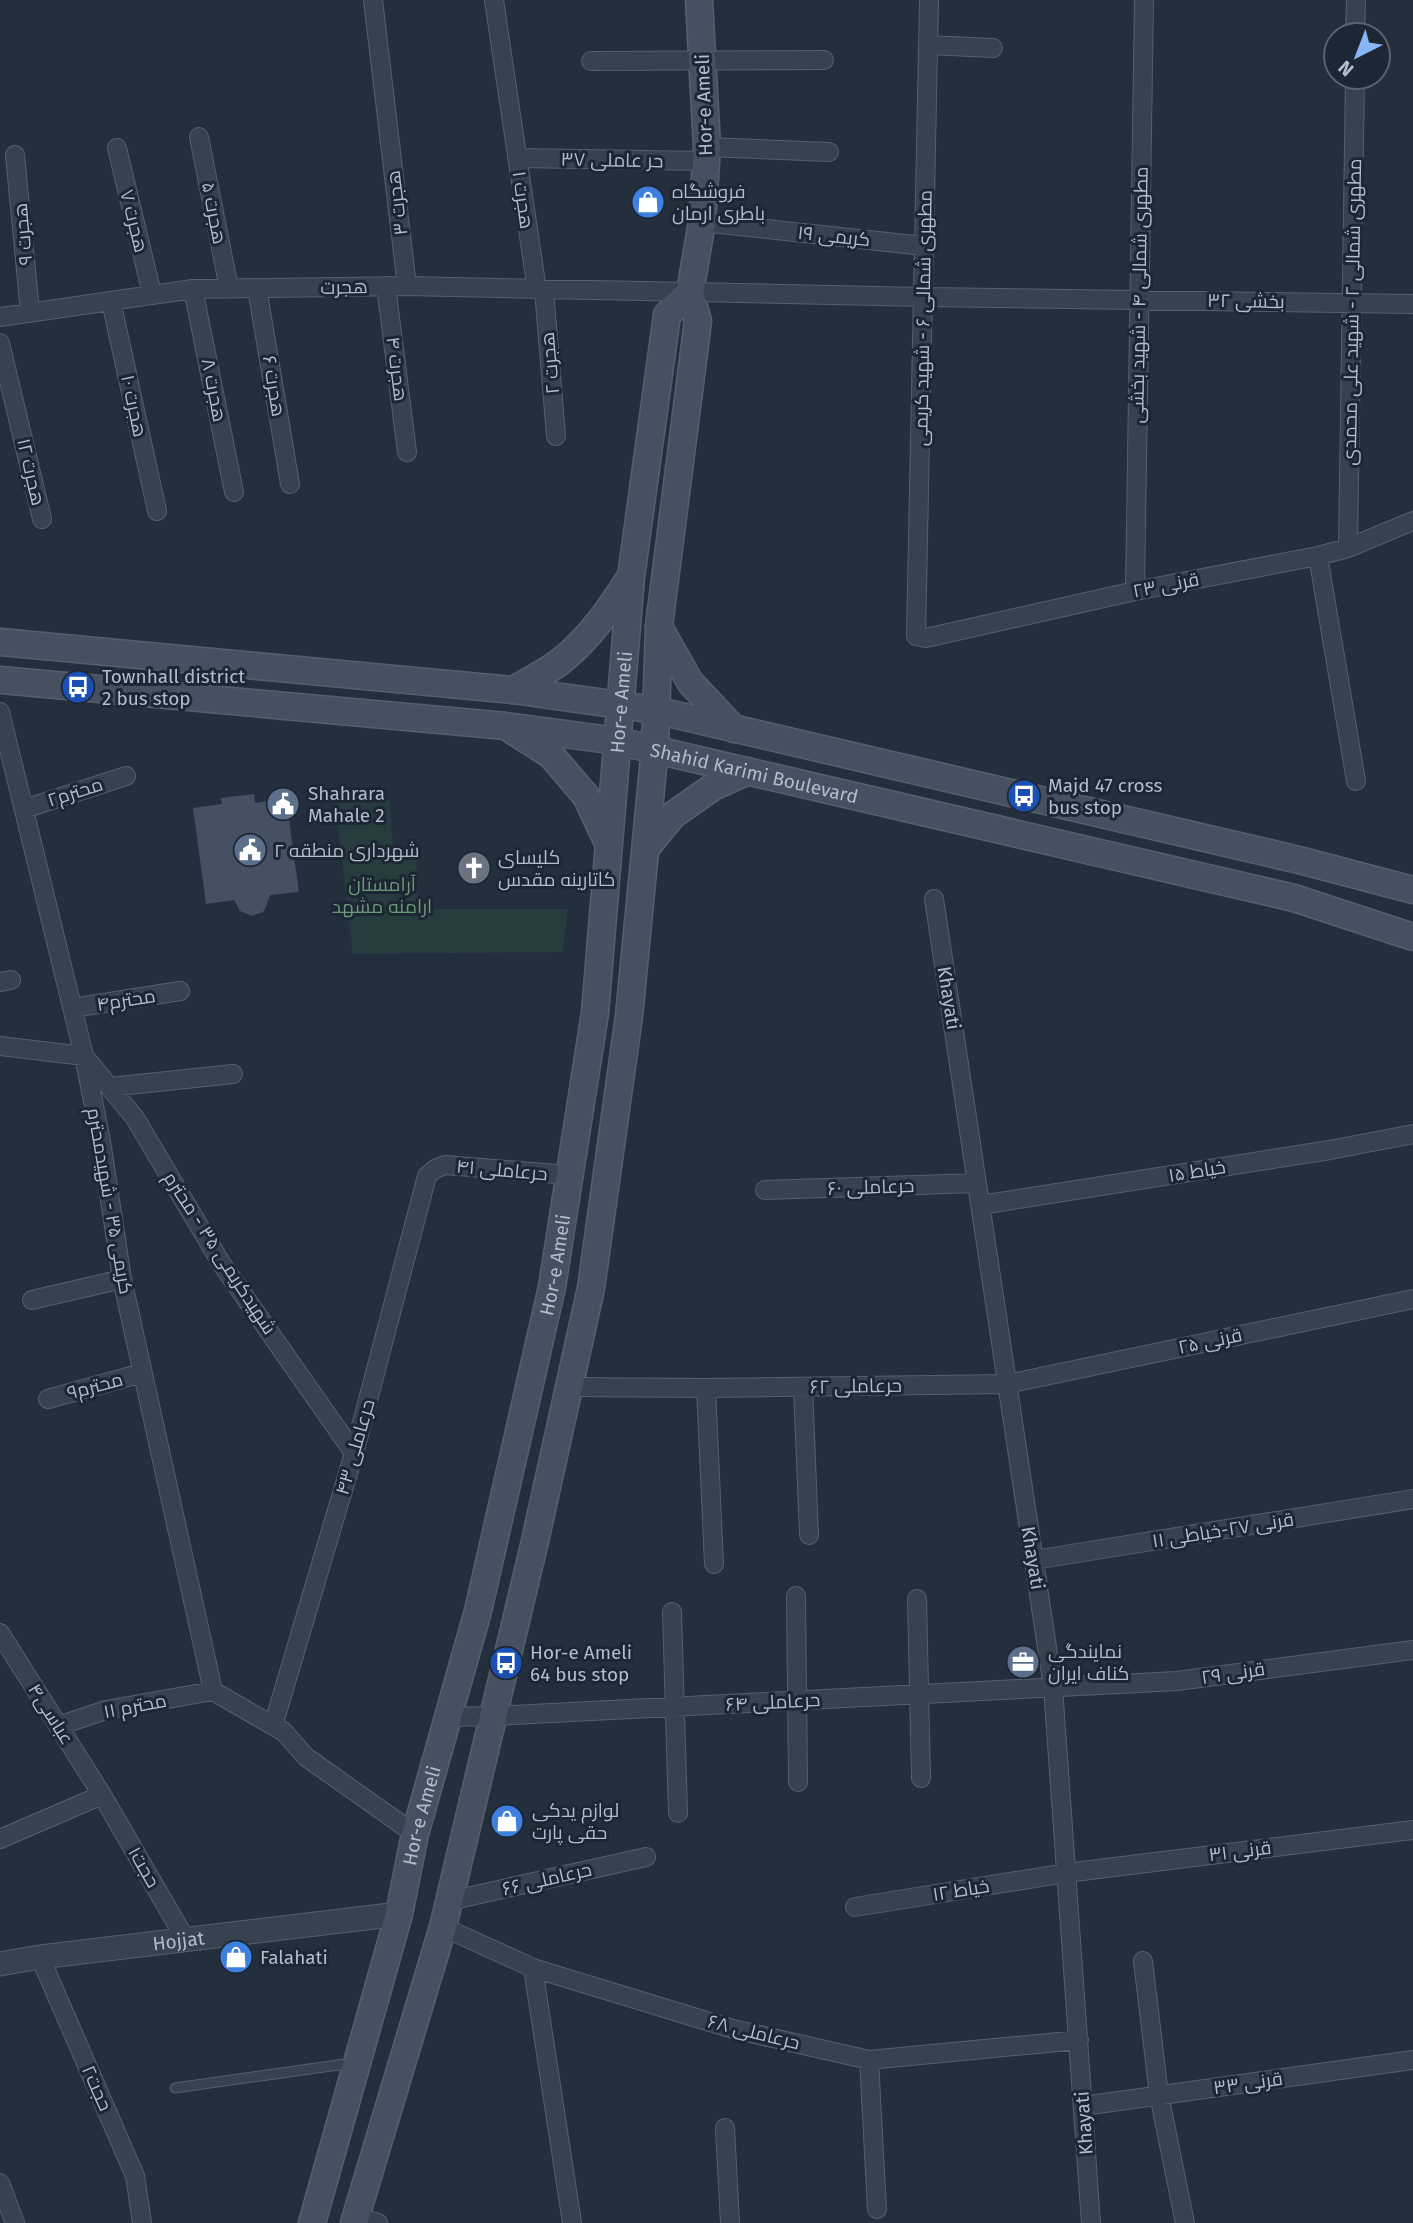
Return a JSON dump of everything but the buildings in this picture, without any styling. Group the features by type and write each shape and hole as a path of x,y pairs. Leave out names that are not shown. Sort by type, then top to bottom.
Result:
{"main road":[{"name":"Hor-e Ameli","path":"362,2221 443,1927 591,1288 628,1016 655,748 659,626 698,321 690,292 702,222 706,154 699,0"},
{"name":"Hor-e Ameli","path":"312,2223 399,1914 415,1834 478,1611 552,1287 595,1013 631,577 667,315 690,292"},
{"path":"513,690 561,662 600,623 631,577"},
{"path":"659,626 690,682 734,729"},
{"name":"Shahid Karimi Boulevard","path":"0,642 513,690 655,710 1299,860 1413,890"},
{"name":"Shahid Karimi Boulevard","path":"0,680 506,726 617,741 1294,898 1413,937"},
{"path":"506,726 551,755 559,764 586,796 609,845"},
{"path":"646,848 673,815 713,786 748,771"}],"street":[{"name":"هجرت ۳","path":"373,0 407,286"},
{"name":"هجرت ۱","path":"494,0 540,290"},
{"name":"مطهری شمالی ۶ - شهید کریمی","path":"916,636 929,0"},
{"name":"مطهری شمالی ۴ - شهید بخشی","path":"1135,591 1144,0"},
{"path":"1356,0 1356,21"},
{"path":"928,45 993,48"},
{"path":"591,61 824,60"},
{"name":"مطهری شمالی ۲ - شهید علی محمدی","path":"1348,548 1355,91"},
{"name":"هجرت ۵","path":"199,137 229,288"},
{"name":"هجرت ۷","path":"117,148 152,295"},
{"name":"حر عاملی ۳۷","path":"517,158 829,152"},
{"name":"هجرت ۹","path":"15,155 30,312"},
{"name":"کریمی ۱۹","path":"702,222 924,246"},
{"name":"هجرت ۴","path":"386,286 407,452"},
{"name":"هجرت","path":"0,317 193,289 229,288 407,286 923,297"},
{"name":"هجرت ۶","path":"257,288 290,484"},
{"name":"هجرت ۸","path":"193,289 234,492"},
{"name":"هجرت ۲","path":"540,290 556,436"},
{"name":"بخشی ۳۲","path":"923,297 1413,304"},
{"name":"هجرت ۱۰","path":"111,301 157,512"},
{"name":"هجرت ۱۲","path":"0,343 42,519"},
{"name":"قرنی ۲۳","path":"916,636 926,638 1135,591 1318,555 1348,548 1413,521"},
{"path":"1318,555 1356,781"},
{"name":"کریمی ۳۵ - شهیدمحترم","path":"0,712 7,772 24,809 84,1056 101,1141 122,1279 214,1691"},
{"name":"محترم۲","path":"24,809 126,776"},
{"name":"Khayati","path":"934,899 1053,1687 1091,2223"},
{"name":"محترم۴","path":"72,1008 180,991"},
{"path":"0,1046 84,1056"},
{"name":"شهیدکریمی ۳۵ - محترم","path":"84,1056 135,1118 221,1263 354,1453"},
{"path":"110,1087 233,1074"},
{"name":"خیاط ۱۵","path":"981,1205 1317,1153 1413,1134"},
{"name":"حرعاملی ۴۱","path":"435,1169 445,1165 569,1175"},
{"name":"حرعاملی ۴۳","path":"273,1726 354,1453 427,1176 435,1169"},
{"name":"حرعاملی ۶۰","path":"765,1190 977,1183"},
{"path":"32,1300 122,1279"},
{"name":"قرنی ۲۵","path":"1007,1384 1413,1299"},
{"name":"محترم۹","path":"48,1399 142,1373"},
{"name":"حرعاملی ۶۲","path":"569,1387 1007,1384"},
{"path":"803,1387 809,1535"},
{"path":"706,1388 714,1564"},
{"name":"قرنی ۲۷-خیاطی ۱۱","path":"1034,1560 1413,1499"},
{"path":"796,1596 798,1782"},
{"path":"917,1599 921,1778"},
{"path":"672,1612 678,1813"},
{"name":"عباسی۴","path":"0,1633 102,1795"},
{"name":"قرنی ۲۹","path":"1053,1687 1177,1681 1413,1650"},
{"name":"حرعاملی ۶۴","path":"448,1717 1053,1687"},
{"path":"214,1691 284,1732 306,1757 415,1834"},
{"name":"محترم ۱۱","path":"58,1726 106,1710 214,1691"},
{"path":"0,1839 102,1795"},
{"name":"حجت۱","path":"102,1795 186,1940"},
{"name":"قرنی ۳۱","path":"1066,1872 1413,1830"},
{"name":"حرعاملی ۶۶","path":"449,1901 646,1857"},
{"name":"خیاط ۱۲","path":"855,1907 1066,1872"},
{"name":"Hojjat","path":"0,1964 399,1914"},
{"name":"حرعاملی ۶۸","path":"443,1927 533,1968 733,2029 869,2060 1079,2040"},
{"name":"حجت۲","path":"40,1957 135,2176 142,2223"},
{"path":"1143,1961 1159,2095 1185,2223"},
{"path":"533,1968 572,2223"},
{"path":"869,2060 877,2209"},
{"name":"قرنی ۳۳","path":"1083,2106 1413,2060"},
{"path":"724,2128 730,2223"},
{"path":"0,2182 15,2223"}],"lane":[{"path":"175,2088 357,2062"}],"green space":[{"name":"آرامستان ارامنه مشهد","path":"389,799 394,858 416,856 419,909 568,909 563,952 353,954 335,802"}],"place":[{"name":"فروشگاه باطری ارمان","path":"648,202"},
{"name":"Townhall district 2 bus stop","path":"78,687"},
{"name":"Majd 47 cross bus stop","path":"1024,796"},
{"name":"Shahrara Mahale 2","path":"283,804"},
{"name":"شهرداری منطقه ۲","path":"250,850"},
{"name":"کلیسای کاتارینه مقدس","path":"474,868"},
{"name":"نمایندگی کناف ایران","path":"1023,1662"},
{"name":"Hor-e Ameli 64 bus stop","path":"506,1663"},
{"name":"لوازم یدکی حقی پارت","path":"507,1821"},
{"name":"Falahati","path":"236,1957"}]}
